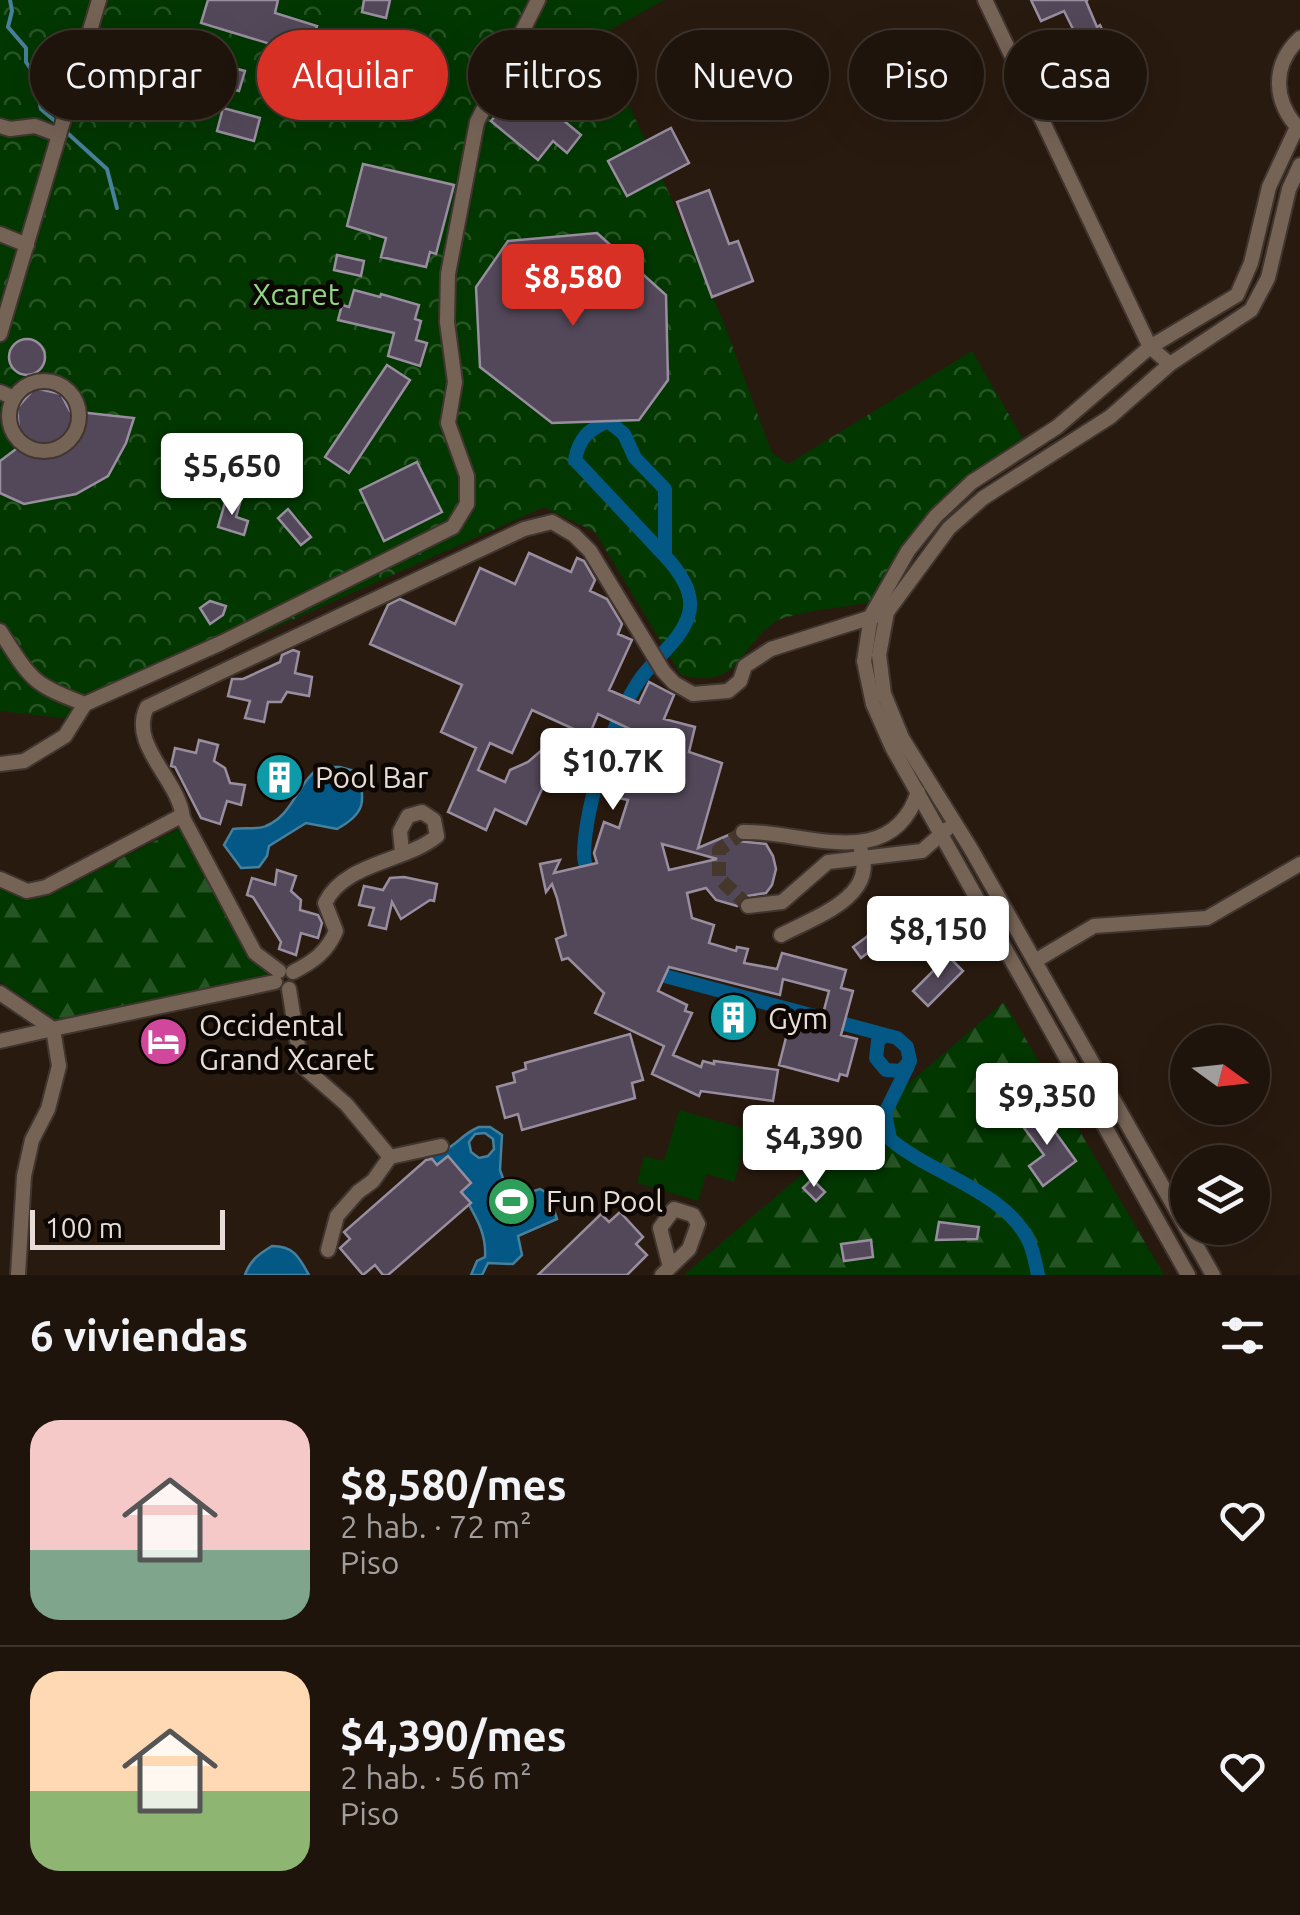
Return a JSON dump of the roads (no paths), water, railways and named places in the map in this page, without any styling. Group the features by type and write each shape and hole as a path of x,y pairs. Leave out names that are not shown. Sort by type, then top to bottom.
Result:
{"street":[{"path":"0,334 99,0"},
{"path":"0,764 24,761 65,736 85,704 238,635 453,528 466,504 467,476 448,423 456,382 448,322 451,254 477,122 538,0"},
{"path":"985,0 1150,347 1170,364"},
{"path":"1213,1275 1035,961 948,828 918,792 892,747 873,704 864,662 871,616 908,551 936,516 972,482 1057,427 1150,347 1238,295 1251,263 1269,187 1298,128 1280,101 1278,82 1281,64 1300,38"},
{"path":"0,126 10,130 36,126 59,135"},
{"path":"1188,1275 902,738 884,694 879,656 887,612 949,528 983,498 1110,417 1170,364 1251,310 1268,278 1289,188 1300,165"},
{"path":"0,234 26,244"},
{"path":"40,380 54,382 75,399 78,426 60,447 34,450 12,432 7,395 40,380"},
{"path":"390,1157 346,1104 302,1065 284,979 255,952 182,818 179,796 142,736 141,719 146,707 524,529 552,522 574,535 590,551 664,671 693,694 728,691 740,681 746,666 771,650 887,612"},
{"path":"0,631 42,688 85,704"},
{"path":"743,832 765,832 835,845 880,837 902,824 912,812 918,792"},
{"path":"1,878 27,891 46,886 178,816 182,818"},
{"path":"748,906 782,902 828,862 922,852 948,828"},
{"path":"781,935 847,899 859,886 864,857 857,841"},
{"path":"0,1040 284,979 329,946 336,931 324,903 327,896 355,875 402,852"},
{"path":"1035,961 1094,926 1207,918 1300,864"},
{"path":"0,993 53,1029 59,1066 48,1109 32,1140 24,1176 18,1275"},
{"path":"328,1250 338,1216 390,1157 441,1146"}],"water":[{"path":"320,767 358,772 362,799 354,818 337,829 306,823 269,846 259,867 241,868 224,845 233,829 263,827 275,821"},
{"name":"Fun Pool","path":"490,1127 502,1135 500,1170 508,1192 521,1195 540,1189 549,1194 557,1219 518,1236 522,1255 513,1264 488,1263 482,1275 471,1275 477,1261 485,1257 477,1221 448,1157 437,1165 428,1154 450,1147 472,1131","holes":["485,1133 493,1139 494,1149 488,1156 479,1158 471,1152 469,1142 475,1134"]},
{"path":"272,1246 295,1254 309,1275 245,1275 255,1258"}],"waterway":[{"path":"10,0 8,27 26,48 26,62 34,74 41,109 56,122"},
{"path":"63,129 107,169 117,208"},
{"path":"591,882 584,860 586,832 611,738 631,695 679,634 690,609 688,592 676,569 575,460 586,436 608,421 624,434 635,458 665,489 665,556"},
{"path":"650,972 897,1038 907,1047 910,1061 901,1071 886,1070 876,1058 878,1041 885,1035"},
{"path":"908,1066 885,1113 890,1139 1005,1211 1030,1244 1038,1275"}],"tunnel":[{"path":"743,832 719,850 719,878 748,906"}],"place":[{"name":"Pool Bar","path":"280,777"},
{"name":"Gym","path":"733,1018"},
{"name":"Occidental Grand Xcaret","path":"164,1042"},
{"name":"Fun Pool","path":"511,1201"}],"park label":[{"name":"Xcaret","path":"296,294"}]}
